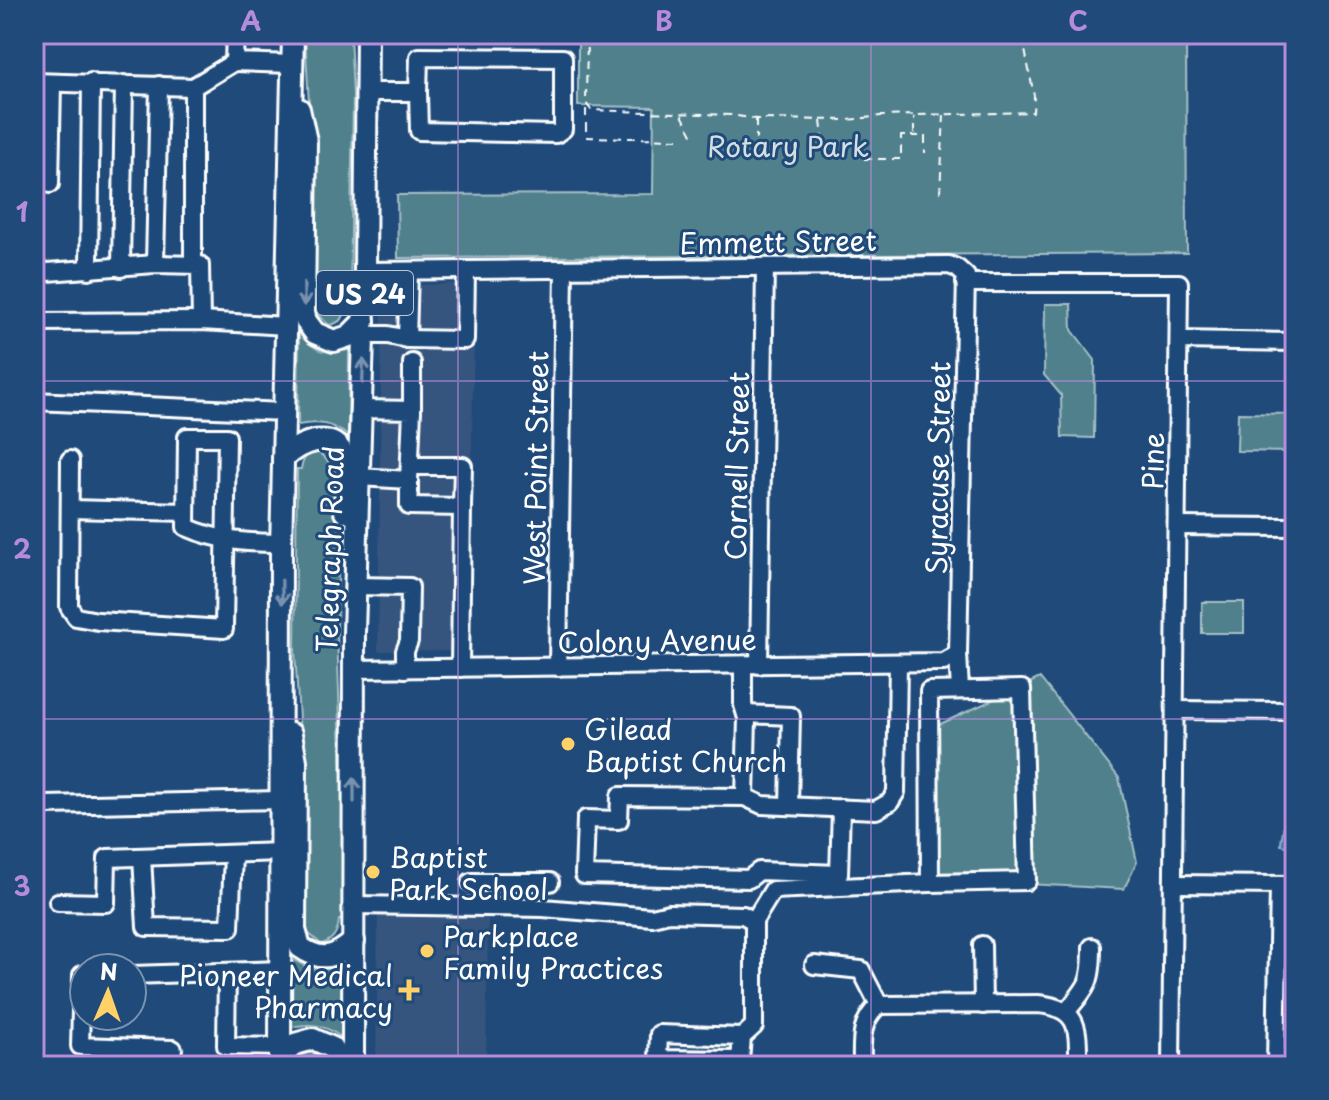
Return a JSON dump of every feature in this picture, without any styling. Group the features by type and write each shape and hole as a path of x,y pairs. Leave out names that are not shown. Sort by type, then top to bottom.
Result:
{"main road":[{"name":"Telegraph Road","path":"280,1057 283,459 293,34"},
{"name":"Telegraph Road","path":"353,1066 354,669 364,328 366,40"},
{"path":"292,71 306,141 306,321 315,333 334,341 364,328"},
{"path":"283,459 301,444 320,440 341,450 345,462 343,634 354,691"},
{"path":"283,690 296,761 295,930 300,947 319,957 335,955 354,941"},
{"path":"280,1057 295,1044 313,1039 333,1048 338,1066"}],"street":[{"path":"234,62 235,34"},
{"path":"419,57 563,58 563,129 556,134 419,131 418,92 419,57"},
{"path":"34,82 193,87 234,62 292,71"},
{"path":"89,270 91,82"},
{"path":"50,184 52,83"},
{"path":"121,268 124,84"},
{"path":"155,264 159,85"},
{"path":"193,87 193,265"},
{"path":"367,92 418,92"},
{"path":"34,273 155,264 200,265 201,321"},
{"name":"Emmett Street","path":"365,271 949,265 963,272 965,283"},
{"name":"Cornell Street","path":"745,797 746,714 743,705 751,665 765,267"},
{"name":"West Point Street","path":"558,667 564,269"},
{"path":"364,328 407,339 465,340 466,270"},
{"path":"407,339 409,271"},
{"name":"Pine","path":"965,283 1179,283 1171,1066"},
{"name":"Syracuse Street","path":"960,690 958,654 965,283"},
{"path":"34,322 201,321 286,326"},
{"path":"1179,340 1295,342"},
{"path":"412,363 409,506 462,507"},
{"path":"34,401 284,412"},
{"path":"362,409 412,410"},
{"path":"70,460 69,607 76,617 224,629 226,540 227,437 187,437 186,527 211,538 226,540 282,543"},
{"path":"359,477 463,466 460,668"},
{"path":"70,509 186,512"},
{"path":"1177,526 1295,527"},
{"path":"356,586 410,587 405,669"},
{"name":"Colony Avenue","path":"354,669 944,662 958,654"},
{"path":"841,808 839,874 759,871 749,879 584,875 586,819 619,820 620,796 745,797 762,805 789,805 876,810 890,802 896,792 898,663"},
{"path":"742,1037 659,1034 658,1059 740,1060 742,1037 754,1026 754,921 773,890 1027,881 1022,689 929,691 930,883"},
{"path":"1176,710 1295,711"},
{"path":"746,714 791,716 789,805"},
{"path":"34,799 45,805 281,800"},
{"path":"58,902 106,903 107,858 281,852"},
{"path":"142,857 146,927 230,928 233,854"},
{"path":"471,882 550,882"},
{"path":"1173,884 1287,885 1276,1066"},
{"path":"354,905 543,908 652,917 669,913 743,915 754,921"},
{"path":"982,945 983,1005"},
{"path":"1066,1012 1088,985 1092,974 1092,947"},
{"path":"814,965 861,970 879,1005"},
{"path":"148,975 281,970"},
{"path":"227,972 226,1046 280,1057"},
{"path":"862,1066 863,1029 867,1015 879,1005 983,1005 1053,1006 1066,1012 1077,1027 1078,1066"},
{"path":"80,1032 80,1046 173,1049"}],"path":[{"path":"587,34 586,137 680,139"},
{"path":"586,103 591,110 756,119 821,120 1033,112 1034,96 1022,34"},
{"path":"681,114 694,138"},
{"path":"914,115 914,136"},
{"path":"940,193 944,115"},
{"path":"756,119 756,139"},
{"path":"821,120 823,138"},
{"path":"864,159 901,159 901,136 925,136 925,153"}],"shaded area":[{"path":"475,283 468,651 378,651 382,286"},
{"path":"1287,813 1295,813 1295,848 1281,845"},
{"path":"378,911 488,916 486,1066 376,1066"}],"green space":[{"path":"305,34 350,34 353,95 350,301 347,301 341,320 329,325 313,305 310,121"},
{"name":"Rotary Park","path":"578,34 1186,34 1187,253 398,258 397,195 653,194 654,107 578,106"},
{"path":"1045,304 1071,304 1072,330 1095,360 1094,438 1062,437 1061,395 1044,375"},
{"path":"299,334 321,351 349,350 348,436 324,424 298,425"},
{"path":"1238,413 1293,414 1293,452 1237,451"},
{"path":"315,451 328,461 337,487 340,487 337,633 342,782 342,920 339,920 332,939 321,944 308,933 303,918 301,753 295,651 297,469 301,469 305,458"},
{"path":"1202,602 1244,602 1244,633 1202,633"},
{"path":"1040,678 1119,778 1137,862 1124,889 932,879 936,726"},
{"path":"291,958 315,968 342,967 341,1037 317,1026 291,1027"},
{"path":"307,1052 315,1054 324,1066 295,1066 301,1055"}],"place":[{"name":"Gilead Baptist Church","path":"568,744"},
{"name":"Baptist Park School","path":"373,872"},
{"name":"Parkplace Family Practices","path":"427,951"},
{"name":"Pioneer Medical Pharmacy","path":"409,990"}]}
